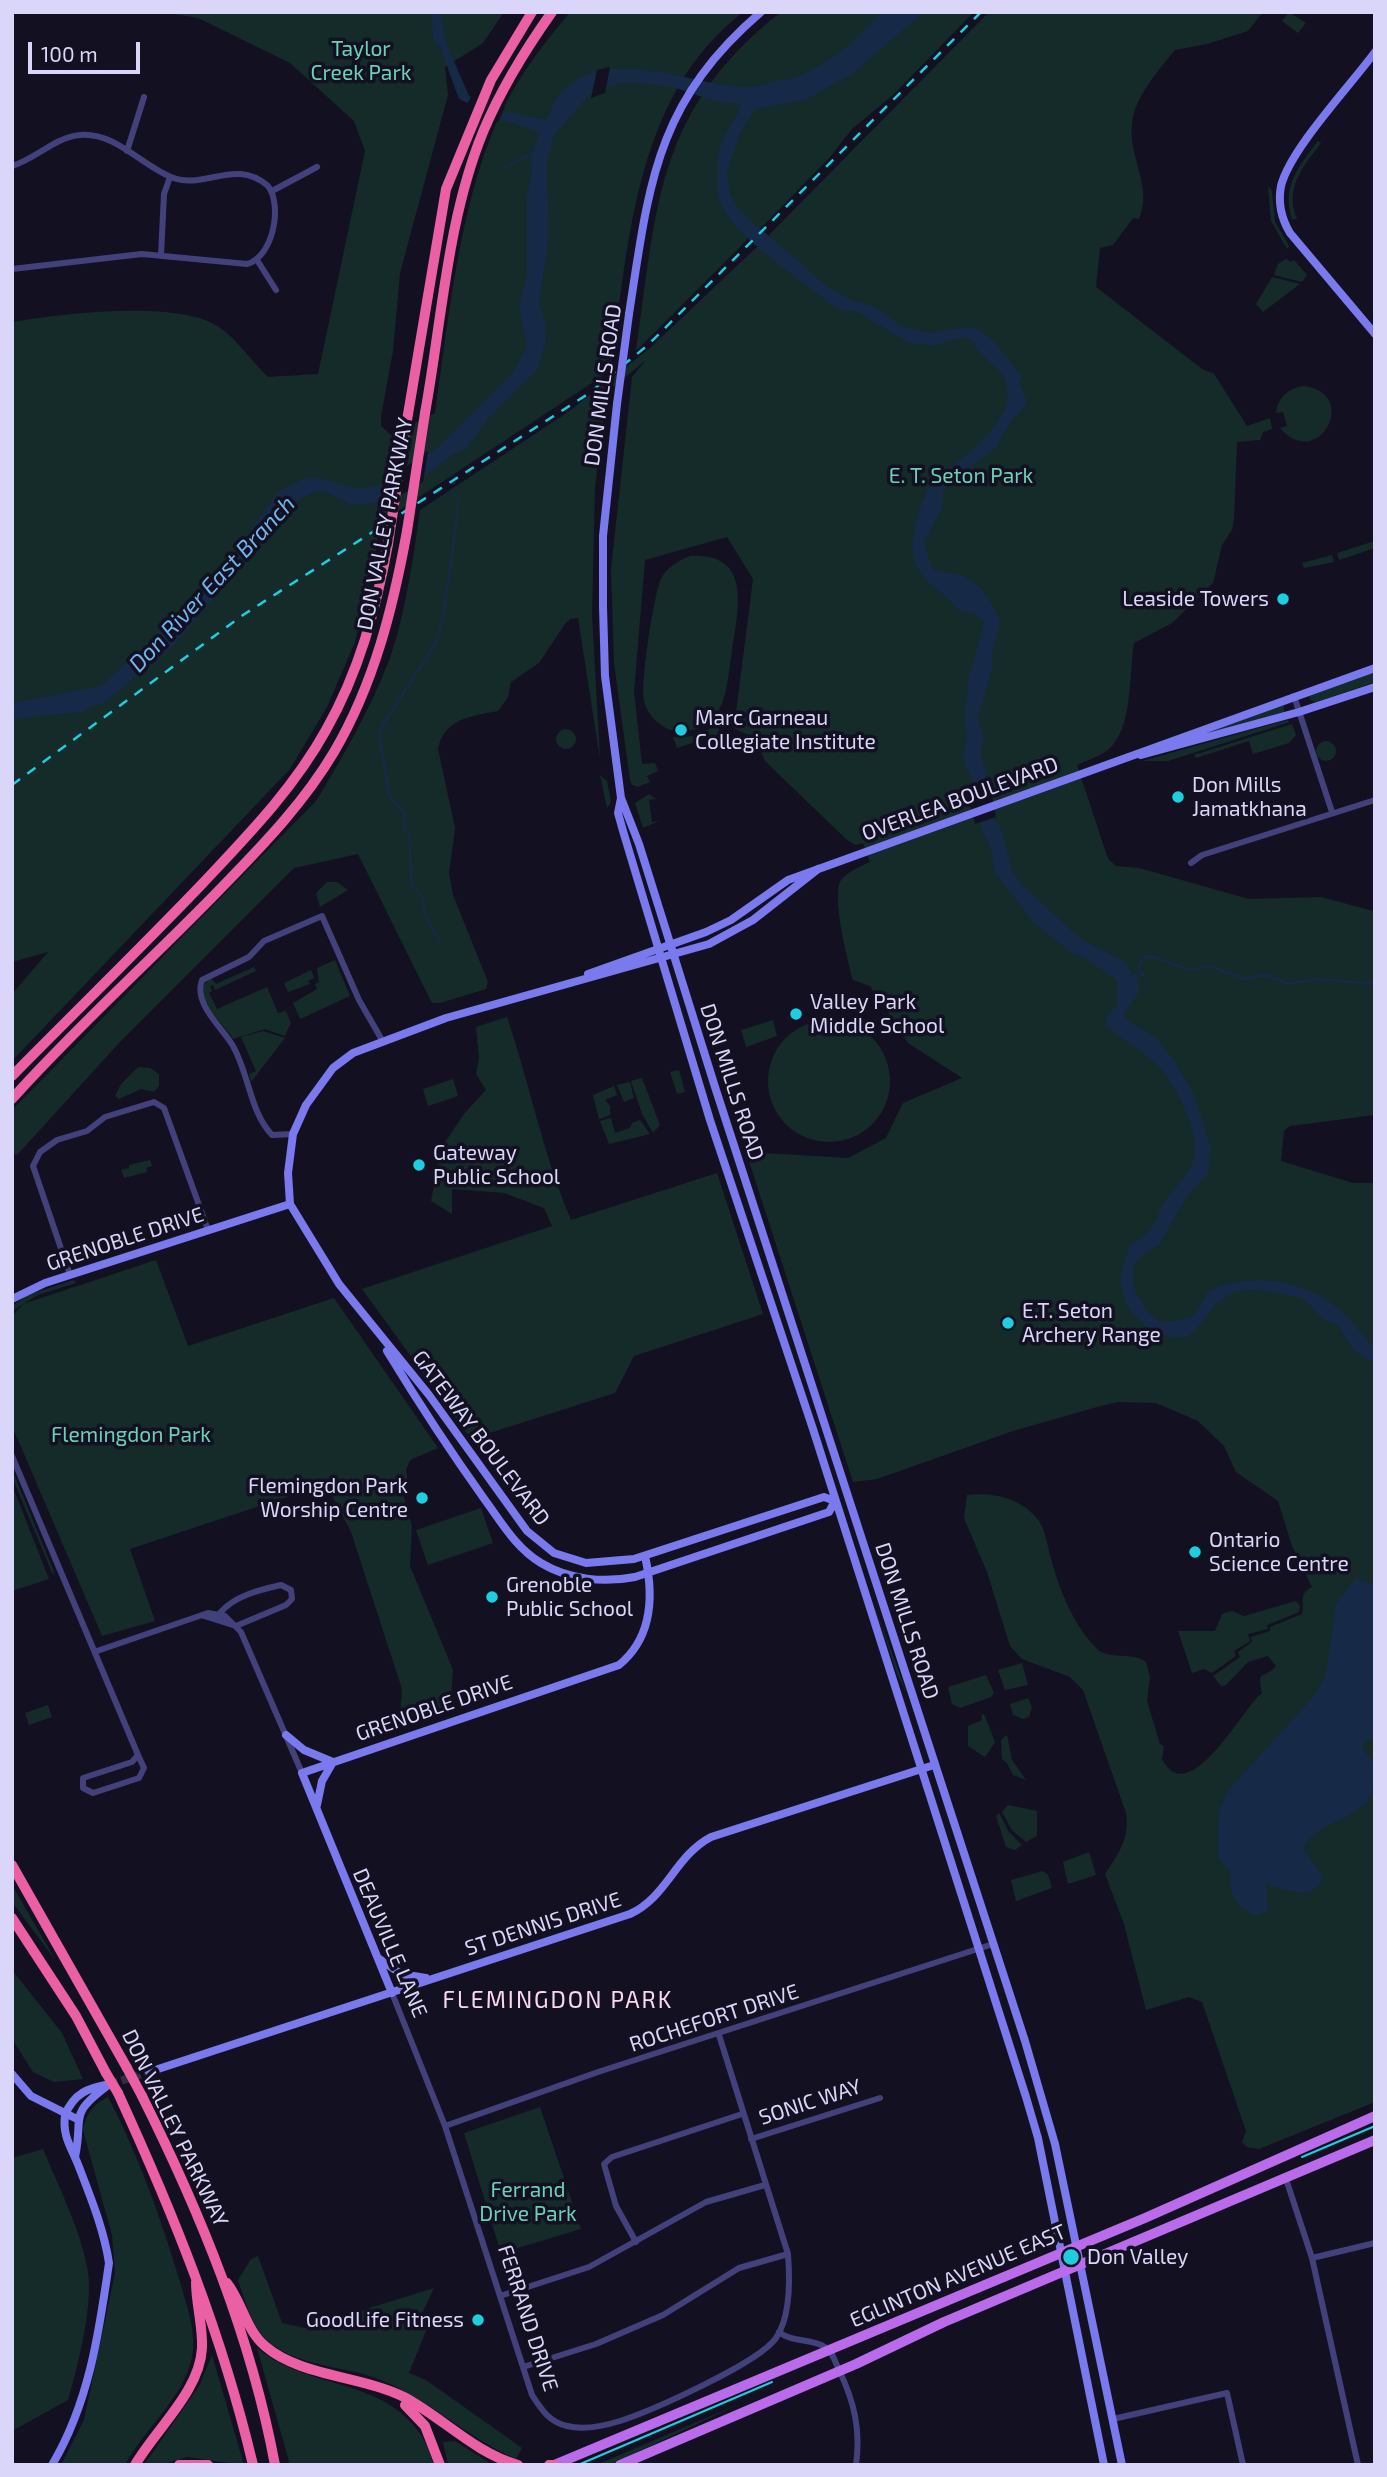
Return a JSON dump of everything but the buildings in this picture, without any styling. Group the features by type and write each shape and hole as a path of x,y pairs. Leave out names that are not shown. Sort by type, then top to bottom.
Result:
{"highway":[{"name":"DON VALLEY PARKWAY","path":"12,1076 182,904 294,780 326,730 350,682 369,628 388,544 405,426 446,189 470,125 491,80 532,12"},
{"name":"DON VALLEY PARKWAY","path":"12,1099 214,895 307,792 334,752 364,690 383,640 407,531 459,212 483,132 505,86 552,12"},
{"name":"DON VALLEY PARKWAY","path":"12,1865 127,2068 171,2154 220,2274 275,2465"},
{"name":"DON VALLEY PARKWAY","path":"12,1918 76,2015 118,2094 196,2273 227,2365 253,2465"},
{"path":"135,2465 193,2381 200,2365 202,2347 196,2273"},
{"path":"220,2274 237,2296 253,2333 276,2355 405,2398 493,2456 518,2465"},
{"path":"384,2389 413,2411 425,2426 440,2465"},
{"path":"179,2465 208,2465"}],"main road":[{"name":"DON MILLS ROAD","path":"761,12 711,61 678,111 659,155 650,187 629,314 604,523 605,676 621,798 639,844 672,956 993,1944 1055,2144 1122,2465"},
{"path":"1375,52 1289,167 1282,184 1280,199 1282,217 1290,233 1375,334"},
{"name":"OVERLEA BOULEVARD","path":"658,948 731,920 788,880 1375,668"},
{"name":"OVERLEA BOULEVARD","path":"1115,762 1299,712 1375,687"},
{"name":"DON MILLS ROAD","path":"621,798 618,813 710,1121 835,1501 1038,2138 1104,2465"},
{"name":"OVERLEA BOULEVARD","path":"661,958 735,932 818,869"},
{"name":"GATEWAY BOULEVARD","path":"377,1334 471,1481 514,1541 552,1569 576,1577 605,1580 628,1578 828,1512 835,1501 824,1497 645,1556 586,1563 554,1553 527,1531 429,1395 377,1334 318,1255 290,1204 288,1173 293,1135 306,1105 332,1069 353,1053 382,1040 579,978 658,948"},
{"name":"GATEWAY BOULEVARD","path":"579,978 661,958"},
{"name":"GRENOBLE DRIVE","path":"12,1299 31,1288 290,1204"},
{"path":"471,1481 484,1472"},
{"path":"761,1518 767,1531"},
{"name":"GRENOBLE DRIVE","path":"302,1773 619,1665 637,1647 647,1628 648,1572 645,1556"},
{"path":"286,1735 304,1750 333,1762 322,1781 317,1808"},
{"name":"ST DENNIS DRIVE","path":"149,2072 636,1911 658,1896 688,1853 711,1837 934,1765"},
{"name":"DEAUVILLE LANE","path":"302,1773 392,1993"},
{"path":"376,1956 410,1977 446,1974"},
{"path":"12,2074 31,2096 65,2115 78,2119"},
{"path":"52,2465 69,2436 85,2395 109,2263 106,2243 75,2157 67,2145 65,2115 88,2088 110,2084 87,2102 78,2119 79,2141 75,2157"},
{"name":"EGLINTON AVENUE EAST","path":"552,2465 1077,2247 1375,2116"},
{"name":"EGLINTON AVENUE EAST","path":"620,2465 839,2371 944,2322 1375,2140"}],"street":[{"path":"127,151 144,97"},
{"path":"12,166 33,158 61,140 81,135 97,136 170,177 193,179 244,173 257,177 272,191 274,218 266,247 257,260 241,265 142,254 12,269"},
{"path":"272,191 317,167"},
{"path":"161,255 164,194 170,177"},
{"path":"257,260 276,290"},
{"path":"1294,696 1332,812"},
{"path":"1192,863 1202,855 1375,800"},
{"path":"293,1135 272,1135 263,1125 234,1049 200,996 202,980 249,957 264,941 322,916 359,1000 382,1040"},
{"path":"70,1275 33,1166 44,1148 57,1140 87,1131 105,1118 154,1102 164,1108 208,1230"},
{"path":"12,1455 97,1651 144,1768 139,1778 93,1793 85,1791 83,1779 132,1762 138,1755"},
{"path":"204,1616 236,1626 286,1605 292,1599 291,1590 281,1585 262,1590 232,1600 220,1613"},
{"path":"97,1651 204,1616 208,1612 220,1613 236,1626 245,1640 302,1773"},
{"name":"ROCHEFORT DRIVE","path":"445,2126 598,2072 719,2035 993,1944"},
{"name":"DEAUVILLE LANE","path":"392,1993 445,2126"},
{"path":"719,2035 788,2254 790,2278 779,2332 788,2337 821,2344 831,2351 855,2410 858,2434 856,2465"},
{"name":"SONIC WAY","path":"751,2139 880,2098"},
{"path":"636,2242 616,2206 604,2164 612,2157 742,2114"},
{"name":"FERRAND DRIVE","path":"445,2126 532,2395 553,2421 568,2427 591,2427 618,2422 700,2386 758,2354 779,2332"},
{"path":"1286,2179 1312,2258 1358,2465"},
{"path":"500,2297 589,2267 706,2202 765,2185"},
{"path":"1312,2258 1375,2243"},
{"path":"523,2367 596,2344 663,2315 739,2268 788,2254"},
{"path":"1113,2419 1227,2393 1243,2465"}],"green space":[{"name":"Taylor Creek Park","path":"163,12 504,12 483,43 445,67 448,95 400,273 393,351 381,416 381,426 391,435 435,413 461,244 483,159 498,120 516,85 570,12 743,12 706,47 678,86 658,130 642,176 631,225 610,371 380,523 374,566 355,642 327,707 290,769 12,1061 12,994 48,952 12,962 12,322 59,315 118,311 176,313 200,318 219,327 268,377 318,374 365,151 354,121 290,63 198,18"},
{"path":"781,12 974,12 893,95 852,129 830,157 759,230 753,223 745,232 749,237 742,245 636,351 658,205 686,124 709,86 740,49"},
{"name":"E. T. Seton Park","path":"989,12 1263,12 1248,31 1207,44 1175,50 1142,94 1134,114 1132,136 1142,183 1143,207 1139,219 1133,218 1113,245 1100,248 1096,287 1202,369 1214,374 1247,426 1270,418 1272,429 1263,432 1260,440 1237,442 1234,519 1232,530 1222,545 1213,583 1172,623 1134,643 1127,711 1119,736 1105,752 1077,765 1108,859 1116,866 1139,868 1249,899 1321,897 1373,911 1375,916 1375,1115 1290,1126 1284,1131 1281,1161 1353,1183 1375,1183 1375,2102 1259,2149 1247,2147 1242,2142 1246,2131 1202,2002 1189,1997 1146,2010 1124,1924 1105,1874 1125,1838 1126,1813 1083,1690 1070,1677 1022,1659 1010,1646 987,1572 964,1518 967,1495 1006,1498 1032,1513 1043,1530 1064,1596 1088,1639 1101,1652 1134,1657 1146,1662 1150,1677 1147,1701 1160,1744 1164,1746 1162,1759 1173,1772 1186,1773 1215,1751 1262,1693 1262,1675 1276,1666 1268,1656 1248,1662 1226,1685 1221,1686 1213,1676 1240,1657 1238,1652 1252,1642 1251,1637 1270,1631 1270,1627 1302,1614 1303,1595 1312,1587 1292,1546 1278,1501 1236,1472 1224,1446 1198,1421 1156,1403 1118,1402 1097,1407 1013,1431 877,1479 853,1482 746,1152 848,1158 886,1138 903,1103 962,1078 908,1043 870,986 853,980 841,929 838,888 847,874 870,862 863,843 855,845 846,839 765,761 756,739 734,728 753,579 727,537 645,560 634,691 642,764 655,763 658,771 647,776 650,782 638,787 632,785 614,663 611,569 632,377 646,360 607,392 595,487 592,615 600,759 578,618 570,619 565,624 539,663 511,682 508,697 498,711 469,717 453,725 441,739 438,749 455,828 449,873 453,895 488,982 486,989 432,1003 358,854 294,868 119,1043 17,1155 12,1153 12,1110 316,801 356,731 390,658 405,603 420,510 568,412 650,348 759,245"},
{"path":"1289,12 1306,23 1298,33 1282,21"},
{"path":"1318,141 1321,143 1297,178 1293,198 1297,219 1292,219 1289,196 1294,177"},
{"path":"1268,186 1272,191 1275,222 1289,246 1287,249 1271,221"},
{"path":"1286,259 1291,262 1294,260 1307,275 1302,282 1274,275 1278,264"},
{"path":"1272,277 1300,284 1263,312 1256,304"},
{"path":"1303,386 1320,391 1329,401 1331,414 1328,426 1320,436 1308,441 1295,439 1280,428 1287,426 1283,412 1276,413 1284,395"},
{"path":"1375,541 1375,548 1339,560 1337,553"},
{"path":"1332,555 1334,562 1304,568 1302,563"},
{"path":"690,556 710,557 724,563 733,573 737,587 737,618 727,687 719,710 704,726 679,731 662,726 655,720 645,704 643,691 651,619 661,579 673,565"},
{"path":"1375,671 1375,682 1316,702 1310,700 1309,696"},
{"path":"1284,704 1284,712 1189,738"},
{"path":"1287,720 1290,722 1168,761 1142,761"},
{"path":"1292,724 1296,735 1289,743 1253,754 1249,741 1196,758 1194,755"},
{"path":"716,725 719,726 719,734 677,748 673,737 697,736"},
{"path":"566,729 573,732 576,739 573,746 566,749 559,746 556,739 559,732"},
{"path":"1326,741 1333,744 1336,751 1333,758 1326,761 1319,758 1316,751 1319,744"},
{"path":"600,775 607,781 611,802 607,808"},
{"path":"649,794 656,799 649,800 652,822 659,821 643,828 635,803"},
{"path":"327,882 337,882 348,890 320,907 316,893"},
{"path":"335,960 350,996 300,1019 293,1003 317,989 317,968"},
{"path":"254,967 256,971 215,990 213,985 210,986 212,991 209,993 217,1009 267,987 278,1013 286,1011 291,1023 285,1036 265,1029 233,1039 208,1005 203,990 205,983 211,978 216,984"},
{"path":"311,970 314,978 308,981 310,984 288,992 284,983"},
{"path":"507,1017 552,1170 571,1220 717,1173 763,1314 634,1356 615,1393 471,1439 362,1289 552,1226 544,1208 504,1193 452,1189 452,1214 431,1201 441,1148 464,1114 486,1090 476,1074 479,1058 476,1027"},
{"path":"773,1020 777,1036 746,1047 741,1030"},
{"path":"829,1020 852,1024 872,1038 886,1058 890,1081 886,1104 872,1124 852,1138 829,1142 806,1138 786,1124 772,1104 768,1081 772,1058 786,1038 806,1024"},
{"path":"263,1031 285,1038 251,1082 249,1074 256,1071 241,1037"},
{"path":"138,1067 150,1068 159,1074 159,1086 154,1092 141,1089 119,1099 115,1096 121,1084"},
{"path":"679,1070 685,1092 677,1094 670,1072"},
{"path":"642,1078 660,1125 653,1133 642,1114 631,1081"},
{"path":"453,1079 458,1096 428,1106 423,1089"},
{"path":"630,1082 634,1098 624,1102 617,1085"},
{"path":"614,1086 617,1095 605,1100 610,1106 610,1115 599,1119 593,1095"},
{"path":"611,1118 615,1133 630,1128 632,1123 640,1120 650,1134 609,1144 600,1121"},
{"path":"150,1160 152,1166 146,1168 147,1172 124,1178 121,1170 129,1168 129,1165"},
{"name":"Flemingdon Park","path":"156,1260 188,1346 334,1298 438,1448 410,1460 406,1470 408,1482 401,1487 412,1526 410,1566 453,1670 450,1711 399,1729 402,1689 351,1532 326,1484 130,1549 155,1621 102,1636 12,1426 12,1316 23,1304"},
{"path":"74,1280 76,1283 38,1295 12,1311 12,1306 28,1295"},
{"path":"12,1469 54,1572 53,1575 12,1477"},
{"name":"Flemingdon Park","path":"12,1485 49,1579 12,1591"},
{"path":"481,1508 493,1543 428,1565 416,1530"},
{"path":"1296,1601 1300,1606 1299,1612 1267,1625 1268,1629 1248,1634 1250,1641 1234,1651 1236,1656 1212,1673 1204,1669 1192,1673 1178,1631 1215,1631 1222,1614 1232,1611 1244,1616"},
{"path":"875,1607 907,1694 897,1674"},
{"path":"1022,1663 1028,1685 1005,1690 998,1670"},
{"path":"986,1675 994,1693 991,1697 960,1708 952,1704 948,1687"},
{"path":"1028,1698 1032,1707 1029,1717 1023,1719 1013,1715 1010,1704"},
{"path":"48,1705 52,1717 29,1725 25,1713"},
{"path":"984,1714 995,1742 985,1757 968,1746 968,1726 982,1720 981,1715"},
{"path":"1007,1735 1012,1760 1026,1780 1013,1775 1002,1759 1001,1740"},
{"path":"1008,1805 1037,1811 1037,1836 1026,1842 1012,1830 1002,1812"},
{"path":"999,1813 1009,1832 1022,1845 1015,1850 1006,1847 996,1816"},
{"path":"1089,1852 1096,1875 1068,1884 1063,1862"},
{"path":"1043,1871 1048,1875 1052,1888 1016,1901 1011,1880"},
{"path":"12,1885 56,1961 12,1902"},
{"path":"12,1970 62,2033 83,2079 54,2082 33,2072 12,2039"},
{"path":"108,2097 139,2165 165,2235 190,2316 193,2350 190,2366 175,2396 125,2465 61,2465 84,2420 115,2273 112,2235 83,2130 91,2110"},
{"name":"Ferrand Drive Park","path":"540,2107 581,2229 501,2253 464,2133"},
{"path":"43,2149 69,2209 85,2256 89,2286 87,2318 68,2400 12,2431 12,2158"},
{"path":"258,2256 282,2323 305,2328 434,2288 419,2320 428,2326 409,2373 426,2380 522,2448 516,2459 480,2440 395,2386 363,2374 306,2361 269,2342 254,2322 238,2280 251,2259"},
{"path":"257,2348 298,2371 366,2393 386,2403 405,2416 421,2435 434,2465 290,2465"},
{"path":"212,2355 244,2465 187,2457 161,2465 144,2465 199,2386"},
{"path":"737,2405 614,2463 596,2465"},
{"path":"455,2441 493,2465 448,2465 443,2442"}],"water":[{"name":"Don River East Branch","path":"431,12 441,12 446,43 469,96 505,111 546,120 556,99 565,88 585,75 607,69 631,69 655,71 729,86 758,86 795,78 821,65 853,41 881,12 924,12 852,74 805,100 755,109 740,133 727,172 730,194 741,212 828,287 852,300 875,307 901,326 928,333 967,327 978,329 995,342 1022,377 1019,383 1027,401 1013,418 995,449 951,481 943,492 942,509 924,541 932,568 962,575 977,585 994,607 1000,623 993,649 992,669 977,719 984,736 981,754 988,780 988,797 993,818 1001,828 1012,871 1021,884 1081,939 1124,961 1138,982 1138,994 1124,1014 1125,1019 1155,1037 1172,1057 1194,1094 1211,1147 1208,1174 1188,1194 1159,1245 1143,1254 1133,1267 1134,1288 1146,1310 1159,1321 1168,1322 1190,1317 1198,1310 1207,1292 1225,1285 1261,1280 1280,1282 1315,1294 1346,1315 1375,1349 1375,1363 1356,1352 1339,1326 1324,1319 1306,1301 1297,1297 1252,1290 1234,1293 1214,1307 1195,1331 1181,1338 1170,1337 1148,1328 1125,1301 1121,1277 1130,1245 1151,1229 1168,1197 1191,1166 1195,1152 1191,1127 1180,1099 1160,1068 1105,1025 1108,1015 1117,1006 1117,980 1083,957 1073,954 1035,924 995,873 990,846 975,816 973,783 963,758 967,737 964,720 969,677 984,622 973,613 959,611 925,579 916,564 912,547 920,509 930,487 983,439 1004,410 1007,394 1004,378 969,338 948,340 937,346 909,343 857,312 841,310 788,272 743,233 724,210 717,181 721,145 741,104 714,101 673,87 638,83 621,83 592,92 554,135 547,162 549,234 539,304 546,324 545,344 537,370 490,416 466,449 452,455 405,491 387,500 363,505 350,504 326,492 317,491 298,500 171,648 101,705 94,705 83,712 12,719 12,703 101,686 195,599 209,580 223,568 279,491 305,478 317,477 358,489 388,484 437,448 512,374 527,346 519,308 527,275 527,194 532,173 531,157 540,132 501,119 459,99 440,47 433,39"},
{"path":"1356,1578 1375,1585 1375,1734 1362,1746 1375,1768 1370,1795 1353,1813 1310,1838 1303,1849 1323,1876 1320,1885 1314,1890 1299,1892 1266,1884 1268,1910 1256,1916 1234,1899 1231,1872 1218,1858 1219,1811 1228,1791 1313,1697 1326,1675 1336,1604"}],"pier":[{"path":"610,67 605,93 591,98 597,70"},
{"path":"472,94 505,107 498,122 466,107"},
{"path":"428,451 423,482 386,504 389,479"},
{"path":"992,796 996,817 975,824 970,804"}],"waterway":[{"path":"504,168 532,153"},
{"path":"439,941 425,916 422,896 412,885 409,835 404,828 405,814 389,795 379,731 437,641 456,525 458,499 455,493"},
{"path":"1133,976 1144,975 1138,968 1144,957 1154,957 1189,970 1210,966 1245,979 1265,975 1288,984 1318,979 1375,984"}],"tunnel":[{"path":"110,2084 149,2072"}],"tram line":[{"path":"1302,2157 1375,2126"},
{"path":"578,2465 772,2382"}],"railway":[{"path":"12,785 243,615 588,394 648,345 981,12"}],"place":[{"name":"Leaside Towers","path":"1283,599"},
{"name":"Marc Garneau Collegiate Institute","path":"681,730"},
{"name":"Don Mills Jamatkhana","path":"1178,797"},
{"name":"Valley Park Middle School","path":"796,1014"},
{"name":"Gateway Public School","path":"419,1165"},
{"name":"E.T. Seton Archery Range","path":"1008,1323"},
{"name":"Flemingdon Park Worship Centre","path":"422,1498"},
{"name":"Ontario Science Centre","path":"1195,1552"},
{"name":"Grenoble Public School","path":"492,1597"},
{"name":"Don Valley","path":"1071,2257"},
{"name":"GoodLife Fitness","path":"478,2320"}],"district":[{"name":"FLEMINGDON PARK","path":"558,2000"}]}
